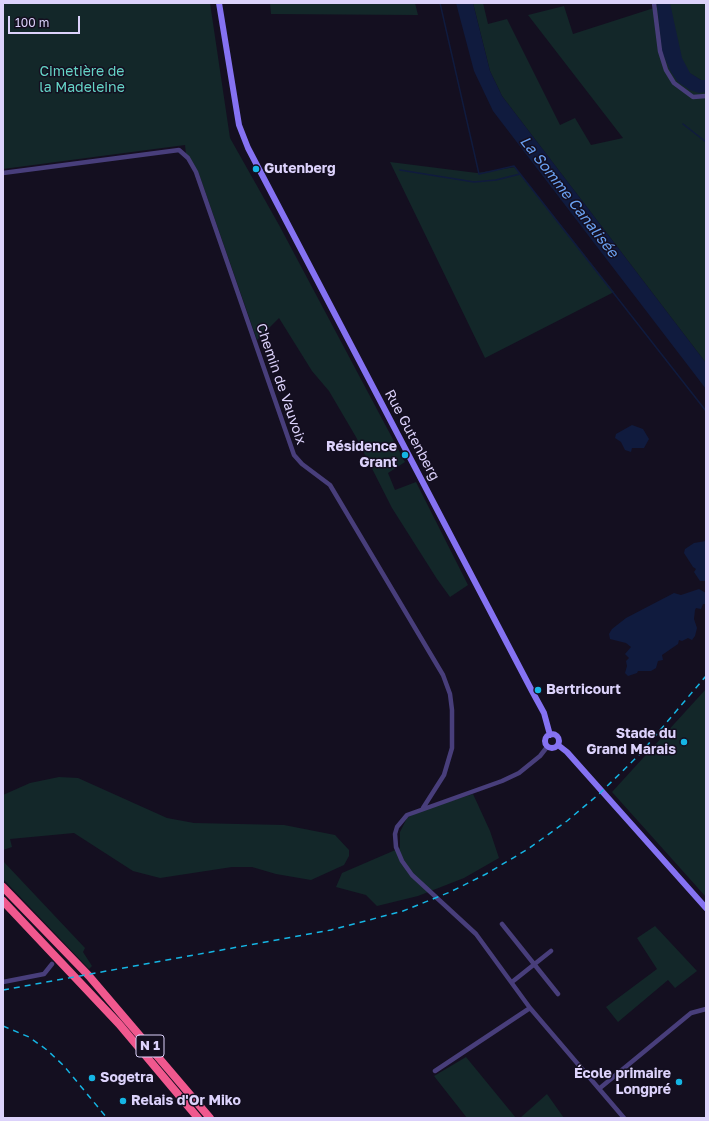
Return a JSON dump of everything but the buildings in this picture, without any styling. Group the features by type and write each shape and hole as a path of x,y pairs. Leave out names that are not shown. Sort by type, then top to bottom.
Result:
{"highway":[{"name":"N 1","path":"3,887 86,973 210,1118"},
{"name":"N 1","path":"3,901 119,1024 198,1118"}],"street":[{"name":"Rue Gutenberg","path":"219,3 239,125 248,148 544,713 550,735"},
{"path":"654,3 660,51 666,70 674,83 693,97 706,96"},
{"name":"Chemin de Vauvoix","path":"3,173 179,150 188,158 196,172 294,455 302,464 330,485 443,675 450,694 452,710 452,748 444,775 422,808"},
{"path":"547,746 545,740 550,735 556,736 558,745 567,752 706,908"},
{"path":"547,746 553,748 558,745"},
{"path":"547,746 540,756 519,773 502,781 422,808 407,815 399,823 395,834 396,847 402,861 412,875 476,934 530,1008 600,1088 624,1118"},
{"path":"502,924 558,994"},
{"path":"512,982 551,952"},
{"path":"3,982 44,974 52,964"},
{"path":"435,1071 530,1008"},
{"path":"600,1088 691,1013 706,1008"}],"green space":[{"name":"Cimetière de la Madeleine","path":"3,3 210,3 230,138 279,225 405,462 388,473 395,490 416,482 468,585 450,597 437,579 392,508 356,437 329,391 312,371 279,318 257,340 199,174 186,154 185,145 3,169"},
{"path":"270,3 415,3 418,15 271,14"},
{"path":"473,3 483,3 488,24 507,19 560,125 575,118 591,145 623,138 528,15 564,6 573,34 657,7 658,3 706,3 706,83 669,61 706,89 706,363 502,96 490,71"},
{"path":"390,162 477,173 515,167 614,292 485,358"},
{"path":"706,689 706,897 612,792"},
{"path":"59,777 78,778 167,818 194,823 284,825 335,835 349,850 349,856 344,865 311,880 276,874 252,867 232,867 160,878 133,871 74,833 10,839 12,847 3,850 3,795 30,783"},
{"path":"473,794 490,831 499,858 464,878 418,896 377,906 366,895 336,887 342,873 400,848 400,832 407,818 419,811"},
{"path":"3,861 85,948 83,952 92,966 89,969 3,879"},
{"path":"655,926 697,971 675,988 668,980 618,1022 606,1007 657,969 637,938"},
{"path":"466,1057 516,1118 467,1118 434,1076"},
{"path":"547,1094 564,1118 520,1118"}],"water":[{"name":"La Somme Canalisée","path":"456,3 473,3 490,71 502,96 706,363 706,389 493,111 474,71"},
{"path":"657,3 670,3 682,58 690,73 701,80 706,80 706,92 699,93 690,90 678,82 671,72 662,52"},
{"path":"632,425 643,429 649,439 644,448 632,448 631,452 625,450 621,442 615,438 616,434"},
{"path":"706,541 706,581 700,581 694,572 696,569 684,553 685,549 694,543"},
{"path":"699,589 706,593 706,604 703,604 701,609 696,608 695,610 694,619 697,628 695,636 692,640 688,638 682,641 679,640 678,644 662,655 663,660 658,661 656,668 651,671 638,671 637,673 628,676 625,673 627,666 626,661 629,658 625,654 631,647 626,643 610,639 609,634 612,629 626,618 674,593 681,595"}],"waterway":[{"path":"440,3 479,174 514,166 706,411"},
{"path":"683,124 706,142"},
{"path":"400,170 474,182 496,180 520,174"}],"railway":[{"path":"3,990 331,930 403,911 450,892 486,874 528,849 567,821 599,794 639,755 706,676"},
{"path":"3,1026 29,1037 47,1050 64,1066 107,1118"}],"place":[{"name":"Gutenberg","path":"256,169"},
{"name":"Résidence Grant","path":"405,455"},
{"name":"Bertricourt","path":"538,690"},
{"name":"Stade du Grand Marais","path":"684,742"},
{"name":"Sogetra","path":"92,1078"},
{"name":"École primaire Longpré","path":"679,1082"},
{"name":"Relais d'Or Miko","path":"123,1101"}]}
